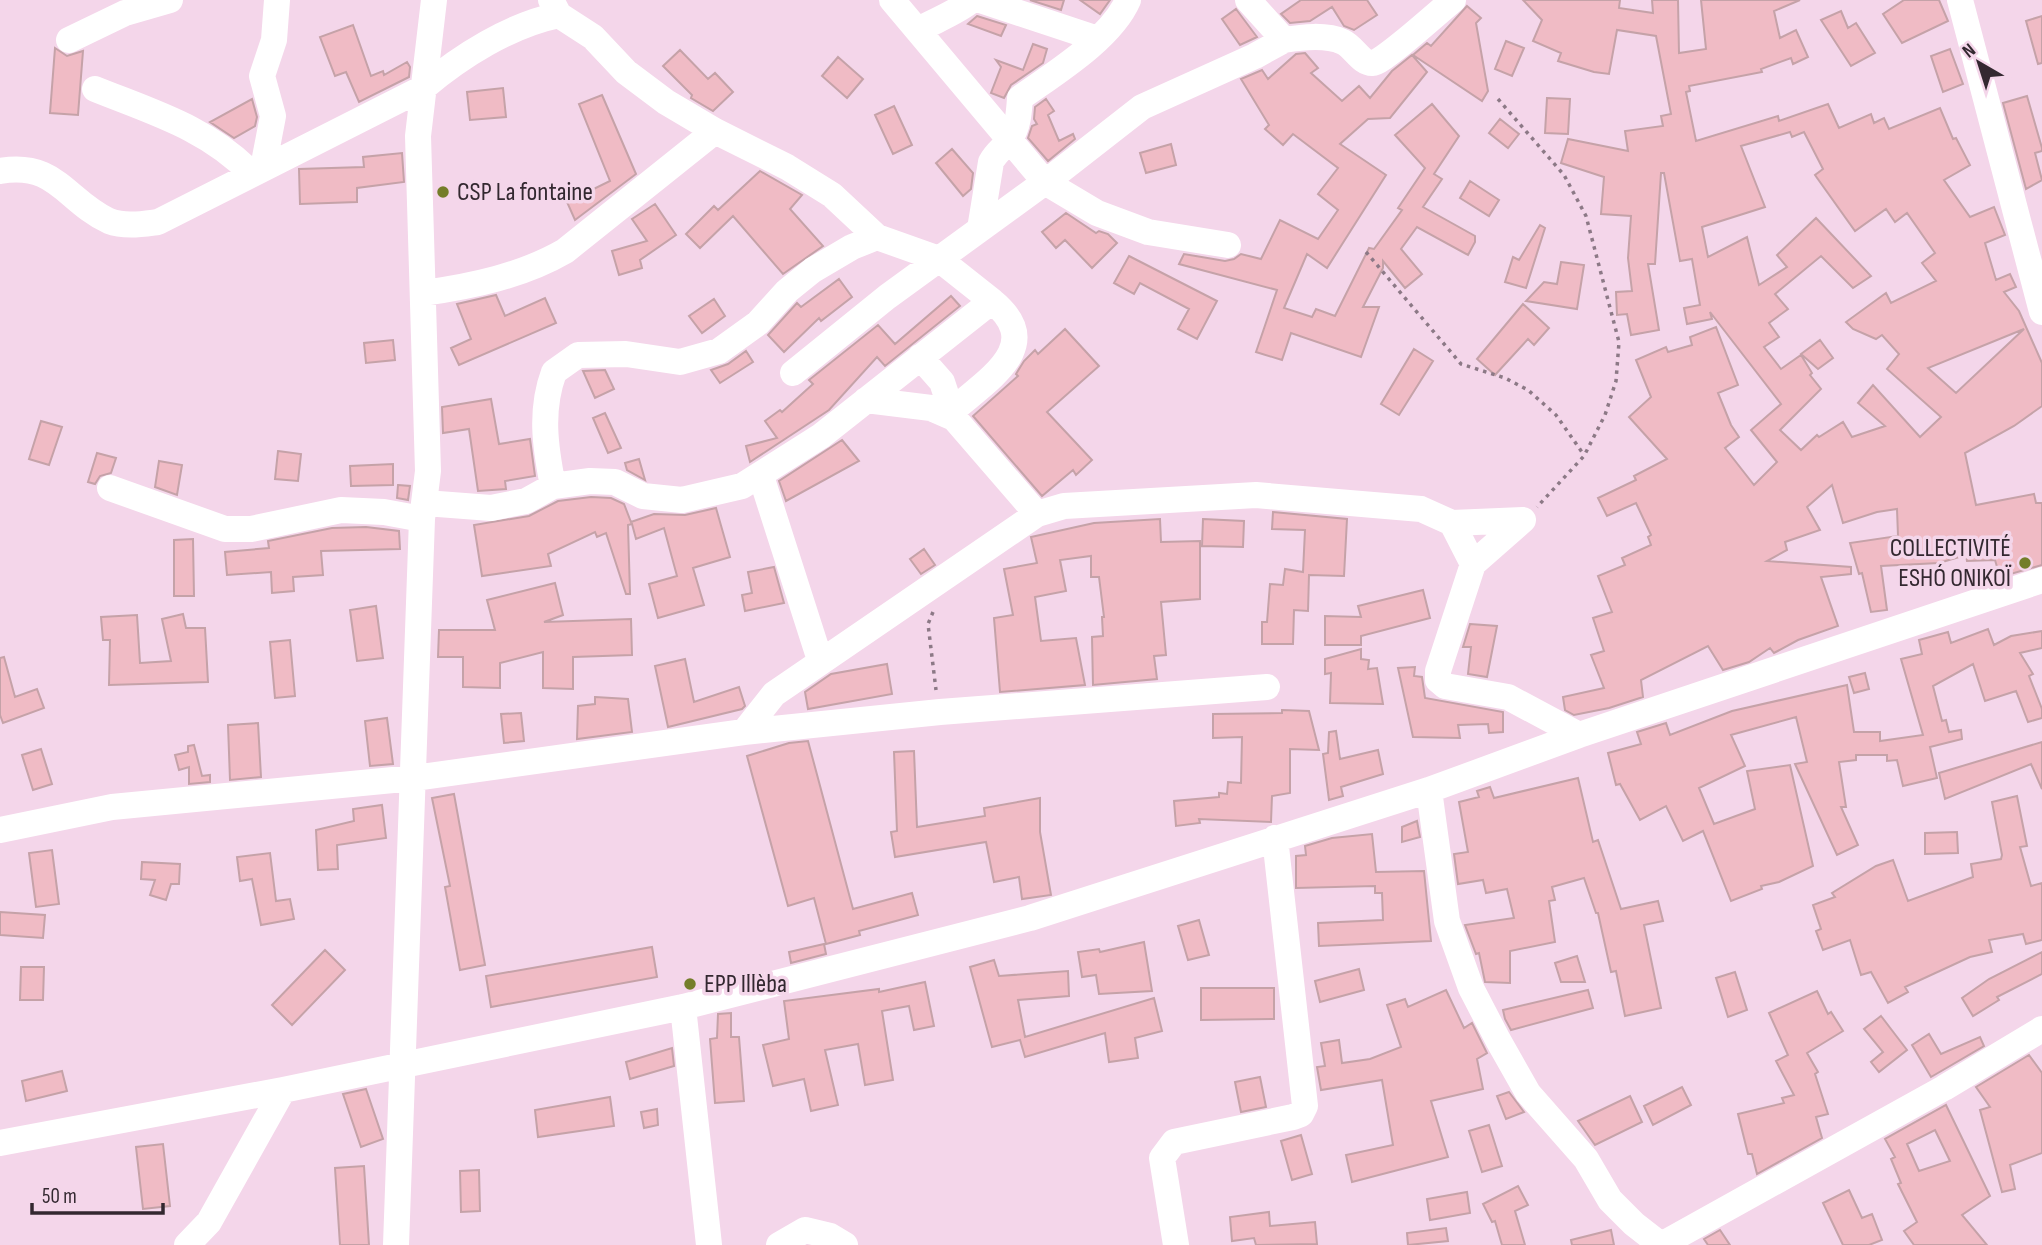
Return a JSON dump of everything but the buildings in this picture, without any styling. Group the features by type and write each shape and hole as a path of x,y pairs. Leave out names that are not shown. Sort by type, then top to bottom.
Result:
{"street":[{"path":"69,40 125,13 170,0"},
{"path":"257,171 273,116 262,76 274,40 278,0"},
{"path":"396,1245 424,511 428,471 418,136 434,0"},
{"path":"892,0 1009,141 1048,180 1097,213 1148,232 1228,246"},
{"path":"918,30 940,16 958,12 972,0"},
{"path":"980,0 1098,39"},
{"path":"980,229 991,162 996,152 1009,141 1018,122 1020,98 1098,39 1121,16 1128,0"},
{"path":"1248,0 1284,40"},
{"path":"793,373 1142,107 1255,57 1284,40 1308,37 1343,42 1367,62 1374,64 1384,61 1414,31 1453,0"},
{"path":"1960,0 2042,312"},
{"path":"0,171 36,170 56,180 110,221 133,225 158,222 423,88 521,11 555,8 593,37 626,72 666,102 715,131 787,167 832,195 877,237 939,260 1005,311 1014,326 1017,341 1010,355 954,414"},
{"path":"95,89 169,117 208,137 257,171"},
{"path":"424,293 470,285 545,263 565,251 715,131"},
{"path":"554,486 546,452 544,413 554,372 578,355 626,354 680,362 719,351 758,323 787,292 813,271 852,247 877,237"},
{"path":"110,488 225,529 251,528 341,510 384,512 491,508 526,501 554,486 605,481 643,496 682,500 742,485 761,476 821,436 992,301"},
{"path":"920,357 942,382 954,414 1037,513"},
{"path":"866,400 931,408 954,414"},
{"path":"761,476 820,660"},
{"path":"744,732 774,694 1037,513 1064,506 1256,495 1421,509 1452,523 1523,520"},
{"path":"1523,520 1473,564 1438,671 1438,680 1445,686 1508,698 1579,735"},
{"path":"1452,523 1473,564"},
{"path":"0,1143 283,1090 683,1007 1030,918 1429,790 1579,735 2042,580"},
{"path":"2,827 112,807 414,778 744,732 940,712 1267,687"},
{"path":"1429,790 1447,922 1471,988 1528,1093 1586,1159 1610,1200 1634,1224 1661,1245 1944,1088 2042,1029"},
{"path":"1176,1245 1162,1158 1166,1149 1174,1142 1293,1117 1301,1114 1305,1106 1275,838"},
{"path":"683,1007 709,1245"},
{"path":"187,1245 209,1222 283,1090"},
{"path":"779,1245 805,1230 830,1236 845,1245"}],"path":[{"path":"1498,99 1564,175 1586,216 1619,342 1616,381 1605,415 1584,456 1551,494 1523,520"},
{"path":"1366,252 1461,364 1504,378 1528,390 1556,415 1584,456"},
{"path":"937,600 928,624 940,712"}],"place":[{"name":"CSP La fontaine","path":"443,192"},
{"name":"COLLECTIVITÉ ESHÓ ONIKOÏ","path":"2025,563"},
{"name":"EPP Illèba","path":"690,984"}]}
